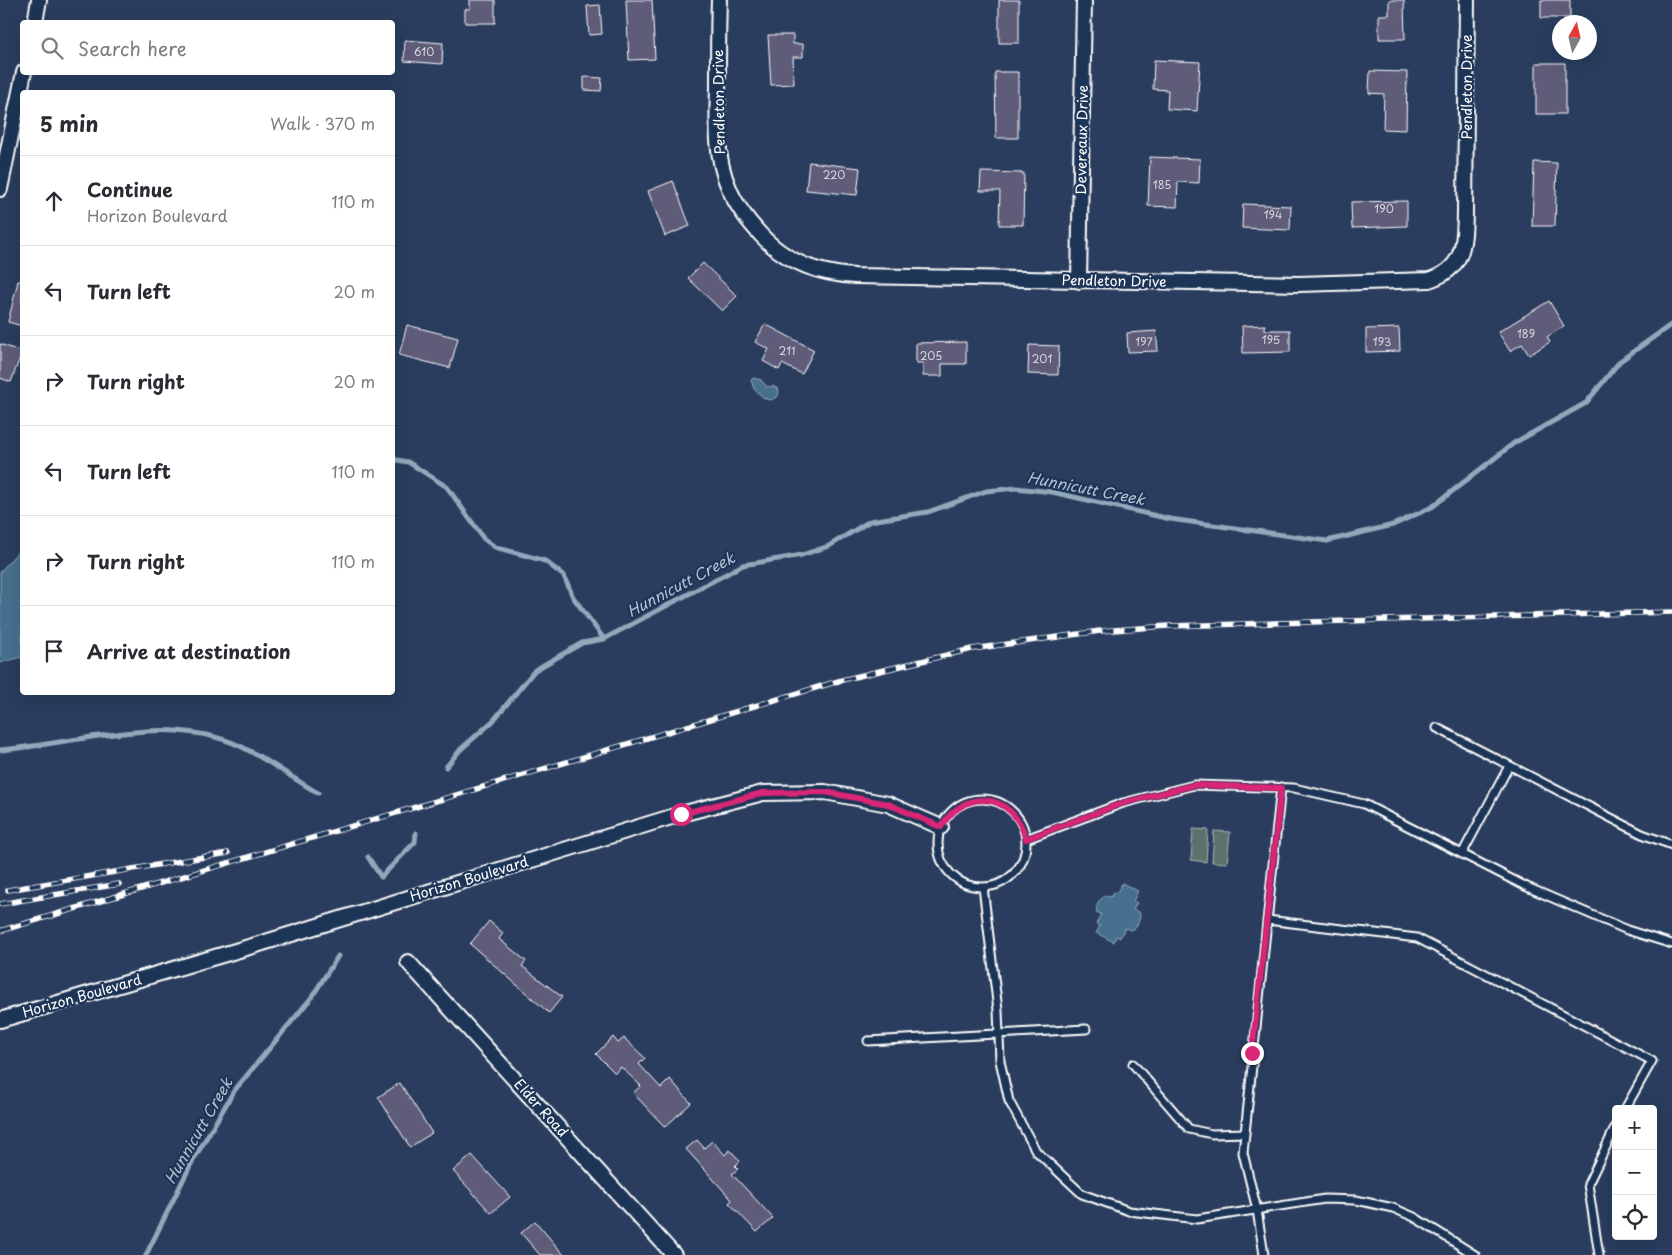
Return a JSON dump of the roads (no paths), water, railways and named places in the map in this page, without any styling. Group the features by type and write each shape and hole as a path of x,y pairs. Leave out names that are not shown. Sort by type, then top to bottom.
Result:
{"street":[{"path":"35,20 39,0"},
{"name":"Pendleton Drive","path":"719,0 717,136 721,165 728,187 739,208 772,247 792,260 835,275 1299,284 1412,281 1442,276 1453,268 1460,256 1464,239 1467,0"},
{"name":"Devereaux Drive","path":"1079,281 1084,0"},
{"path":"20,90 23,75"},
{"path":"0,189 20,92"},
{"name":"Horizon Boulevard","path":"0,1020 256,945 681,814 763,793 825,792 888,804 941,827"},
{"name":"Elder Road","path":"408,962 674,1255"}],"lane":[{"path":"1437,728 1642,834 1672,845"},
{"path":"1462,854 1509,766"},
{"path":"1026,839 1123,803 1194,785 1294,788 1364,804 1527,887 1627,930 1672,944"},
{"path":"1264,1255 1257,1210 1244,1154 1281,788"},
{"path":"974,800 988,800 1002,804 1014,813 1022,825 1026,839 1022,860 1010,878 998,885 984,887 969,885 956,879 946,868 940,856 938,841 941,827 949,815 960,806 974,800"},
{"path":"984,887 1000,1061 1009,1101 1036,1151 1082,1194 1129,1212 1196,1218 1325,1199 1356,1200 1393,1208 1414,1217 1466,1253 1475,1255"},
{"path":"1267,920 1417,938 1652,1061 1627,1105"},
{"path":"868,1041 1086,1030"},
{"path":"1133,1064 1188,1129 1212,1134 1245,1132"},
{"path":"1600,1255 1588,1184 1612,1134"}],"water":[{"path":"753,378 761,380 767,387 773,386 779,390 778,396 771,400 765,399 754,389 751,380"},
{"path":"20,549 20,658 0,663 0,572"},
{"path":"1122,883 1138,891 1133,901 1137,903 1133,909 1140,913 1140,918 1135,927 1131,930 1125,928 1120,938 1116,936 1114,942 1096,933 1100,926 1096,924 1101,914 1096,912 1098,902 1105,895 1111,897 1114,892 1117,893"}],"waterway":[{"name":"Hunnicutt Creek","path":"446,767 461,749 493,721 535,670 582,643 604,639 743,565 802,555 829,546 870,521 928,512 986,491 1016,488 1052,492 1170,519 1327,541 1393,525 1432,507 1514,443 1586,403 1620,361 1672,324"},
{"path":"395,460 408,462 447,487 484,539 495,547 545,561 564,576 573,597 604,639"},
{"path":"0,750 121,733 182,731 211,736 240,746 318,793"},
{"path":"368,857 381,877 415,842 416,833"},
{"name":"Hunnicutt Creek","path":"146,1255 191,1164 234,1091 312,997 338,956"}],"railway":[{"path":"0,931 842,680 972,649 1100,631 1168,626 1672,612"},
{"path":"8,890 228,853"},
{"path":"0,904 119,884"}]}
